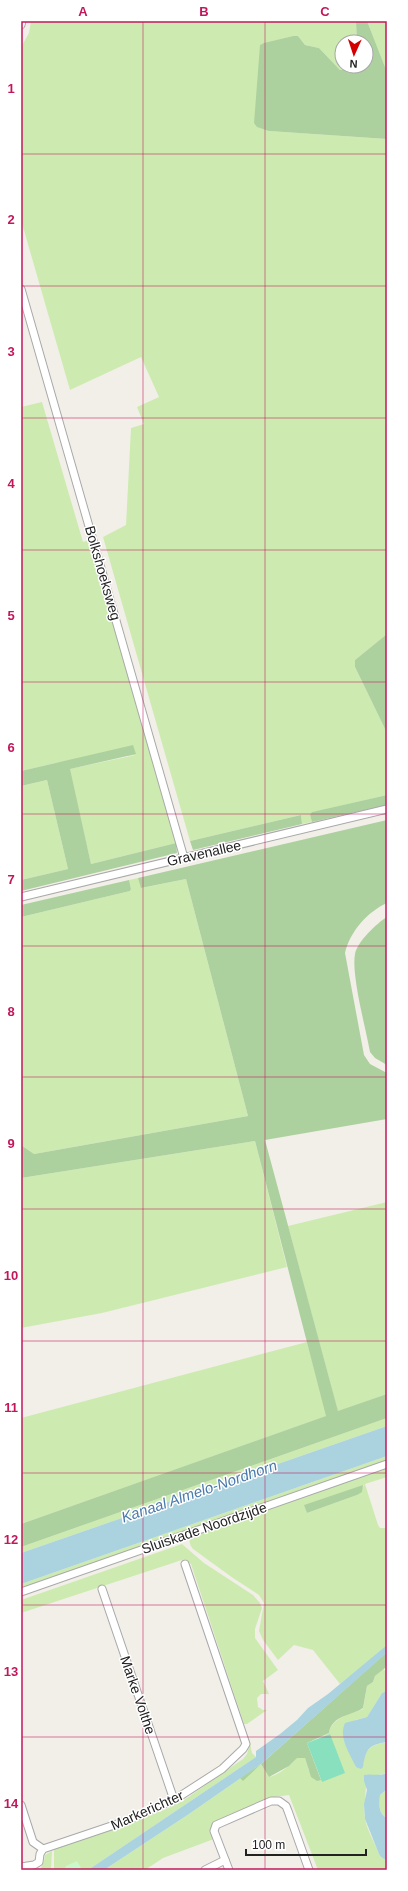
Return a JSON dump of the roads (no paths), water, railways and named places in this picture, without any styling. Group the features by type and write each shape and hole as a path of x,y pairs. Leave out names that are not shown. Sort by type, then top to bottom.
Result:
{"street":[{"path":"21,25 22,21"},
{"name":"Bolkshoeksweg","path":"21,289 184,858"},
{"name":"Gravenallee","path":"21,897 387,809"},
{"name":"Sluiskade Noordzijde","path":"21,1592 387,1464"},
{"name":"Markerichter","path":"43,1849 126,1821 174,1800 222,1768 243,1749 246,1744 185,1564"},
{"name":"Marke Volthe","path":"102,1589 174,1800"},
{"path":"229,1870 214,1831 216,1825 271,1801 279,1801 286,1806 309,1870"},
{"path":"21,1805 33,1842 43,1849 40,1854 39,1862 21,1867"},
{"path":"205,1870 225,1860"}],"water":[{"path":"387,1426 387,1456 21,1584 21,1553"},
{"path":"387,1645 387,1652 382,1657 261,1764 104,1870 88,1870 256,1757 256,1751 280,1734 297,1720 308,1708 328,1694"},
{"path":"387,1691 387,1742 380,1743 369,1749 361,1769 356,1767 346,1745 343,1728 345,1723 367,1717 382,1693"},
{"path":"387,1773 387,1789 380,1795 379,1805 382,1814 387,1818 387,1861 379,1854 365,1819 364,1804 367,1790 364,1775 380,1775"}],"water label":[{"name":"Kanaal Almelo-Nordhorn","path":"199,1491"}]}
